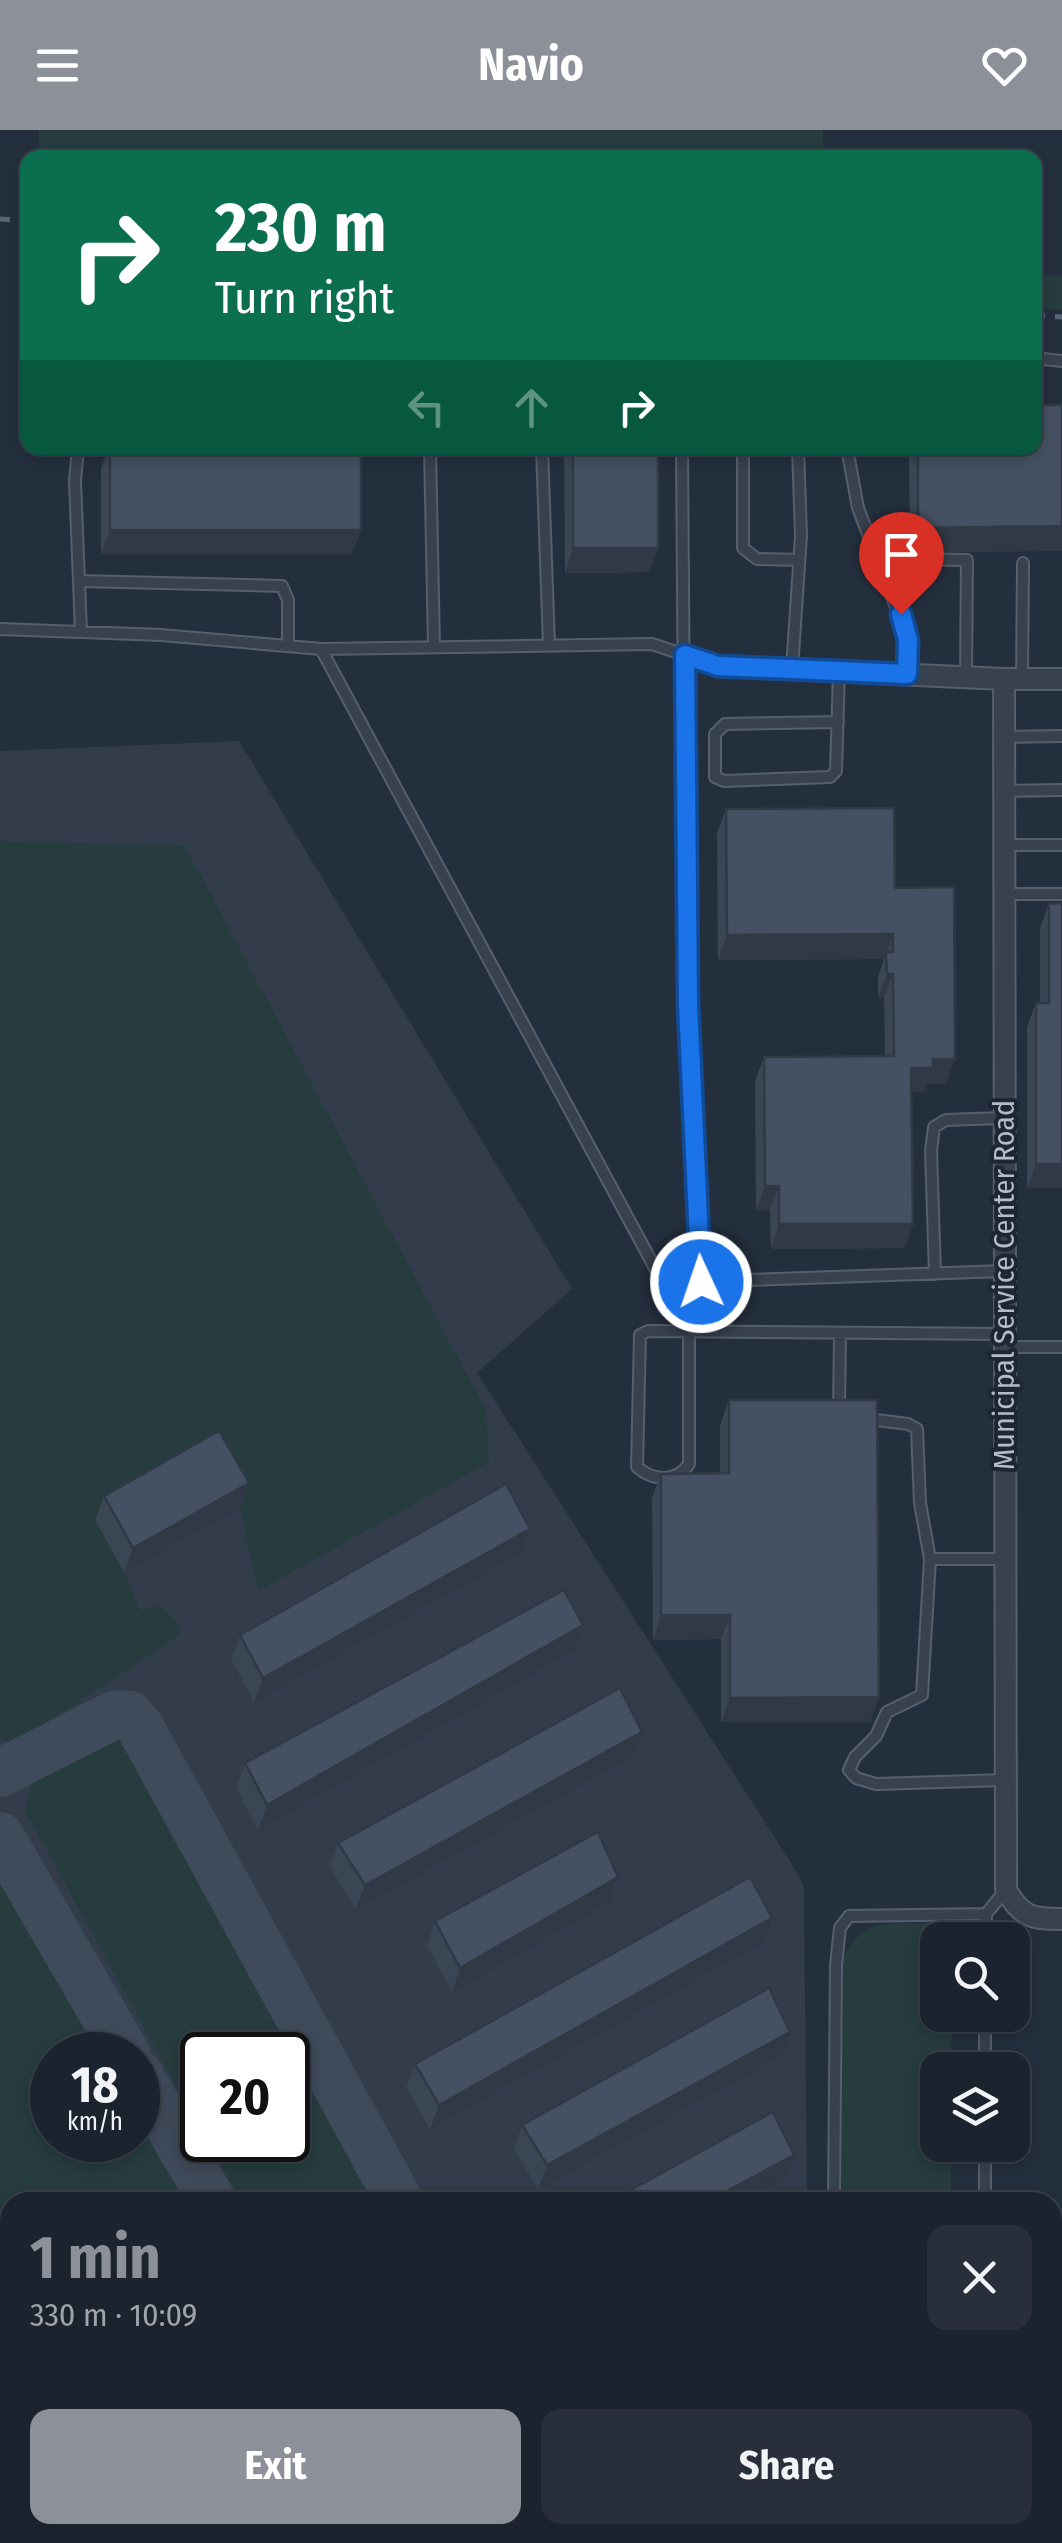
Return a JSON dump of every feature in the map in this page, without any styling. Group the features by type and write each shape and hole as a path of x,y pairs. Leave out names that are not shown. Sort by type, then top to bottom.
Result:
{"street":[{"path":"718,666 1062,679"},
{"name":"Municipal Service Center Road","path":"1006,1890 1004,736 1013,679"},
{"path":"1006,1890 1020,1912 1062,1919"}],"lane":[{"path":"77,455 81,632"},
{"path":"430,455 434,647"},
{"path":"542,455 549,645"},
{"path":"682,455 686,944 701,1282"},
{"path":"742,455 744,548 757,559 799,560"},
{"path":"792,668 799,560 798,455"},
{"path":"848,455 858,508 908,640 907,674"},
{"path":"879,564 967,560 966,677"},
{"path":"1013,679 1023,563"},
{"path":"79,582 282,586 288,600 288,646"},
{"path":"0,629 161,634 322,649 652,644 718,666"},
{"path":"322,649 663,1283 1004,1272"},
{"path":"838,722 725,724 715,734 716,777 724,781 830,777 836,771 838,722 839,671"},
{"path":"1004,736 1062,736"},
{"path":"1004,791 1062,790"},
{"path":"1004,845 1062,845"},
{"path":"1004,894 1062,894"},
{"path":"935,1274 931,1151 934,1127 946,1120 1003,1118"},
{"path":"689,1332 688,1464 682,1474 671,1478 647,1475 637,1467 640,1335 648,1331 840,1333 1004,1340 1062,1347"},
{"path":"840,1333 838,1407 844,1417"},
{"path":"861,1418 908,1424 917,1429 920,1503 930,1559 922,1696 887,1712 876,1736 855,1756 849,1770 856,1778 876,1784 1006,1780"},
{"path":"930,1559 1005,1559"},
{"path":"986,1922 986,1914 1006,1890"},
{"path":"834,2192 836,1965 840,1928 849,1916 986,1914"},
{"path":"984,2192 985,2162"}],"shaded area":[{"path":"239,741 572,1289 477,1373 800,1877 804,1889 807,2192 0,2192 0,751"}],"green space":[{"path":"39,130 823,130 823,150 39,150"},
{"path":"1042,274 1062,277 1062,310 1042,309"},
{"path":"0,841 185,846 486,1411 489,1462 258,1591 240,1508 210,1455 124,1572 140,1612 153,1607 164,1610 178,1623 179,1635 15,1744 0,1739"},
{"path":"103,1730 127,1735 146,1756 298,2032 180,2032 180,2093 160,2056 160,2032 147,2032 25,1810 35,1778 51,1759"},
{"path":"0,1849 101,2032 30,2032 30,2162 160,2162 160,2136 191,2192 0,2192"},
{"path":"920,1923 920,2032 952,2032 951,2052 920,2052 920,2162 951,2162 951,2192 842,2192 842,1960 858,1937 876,1926"},
{"path":"310,2053 386,2192 235,2192 218,2162 310,2162"}],"building":[{"path":"1042,405 1062,405 1062,526 918,528 918,455 1042,455"},
{"path":"110,455 361,455 361,530 110,530"},
{"path":"573,455 658,455 658,548 573,548"},
{"path":"894,808 895,888 954,887 955,1059 933,1059 933,1068 911,1068 913,1224 779,1224 779,1186 765,1186 764,1057 894,1056 893,974 887,974 886,952 893,952 893,934 727,935 726,809"},
{"path":"1062,903 1062,1164 1036,1164 1036,1003 1049,1003 1049,904"},
{"path":"729,1400 877,1400 879,1697 730,1698 730,1615 661,1615 661,1474 729,1473"},
{"path":"219,1431 249,1483 133,1548 104,1496"},
{"path":"506,1484 530,1529 263,1678 240,1635"},
{"path":"564,1590 583,1625 267,1805 245,1763"},
{"path":"620,1688 642,1732 365,1885 338,1843"},
{"path":"598,1832 618,1877 460,1968 435,1921"},
{"path":"750,1877 772,1918 439,2105 415,2064"},
{"path":"769,1988 790,2032 547,2165 522,2125"},
{"path":"773,2112 794,2155 726,2192 627,2192"}],"taxiway":[{"path":"0,1773 116,1714 130,1715 395,2192"},
{"path":"0,1836 114,2032"},
{"path":"160,2111 207,2192"}],"railway":[{"path":"0,219 20,220"},
{"path":"1042,316 1062,317"}],"route":[{"path":"701,1282 688,1005 685,655 718,666 907,674 908,640 901,614"}]}
